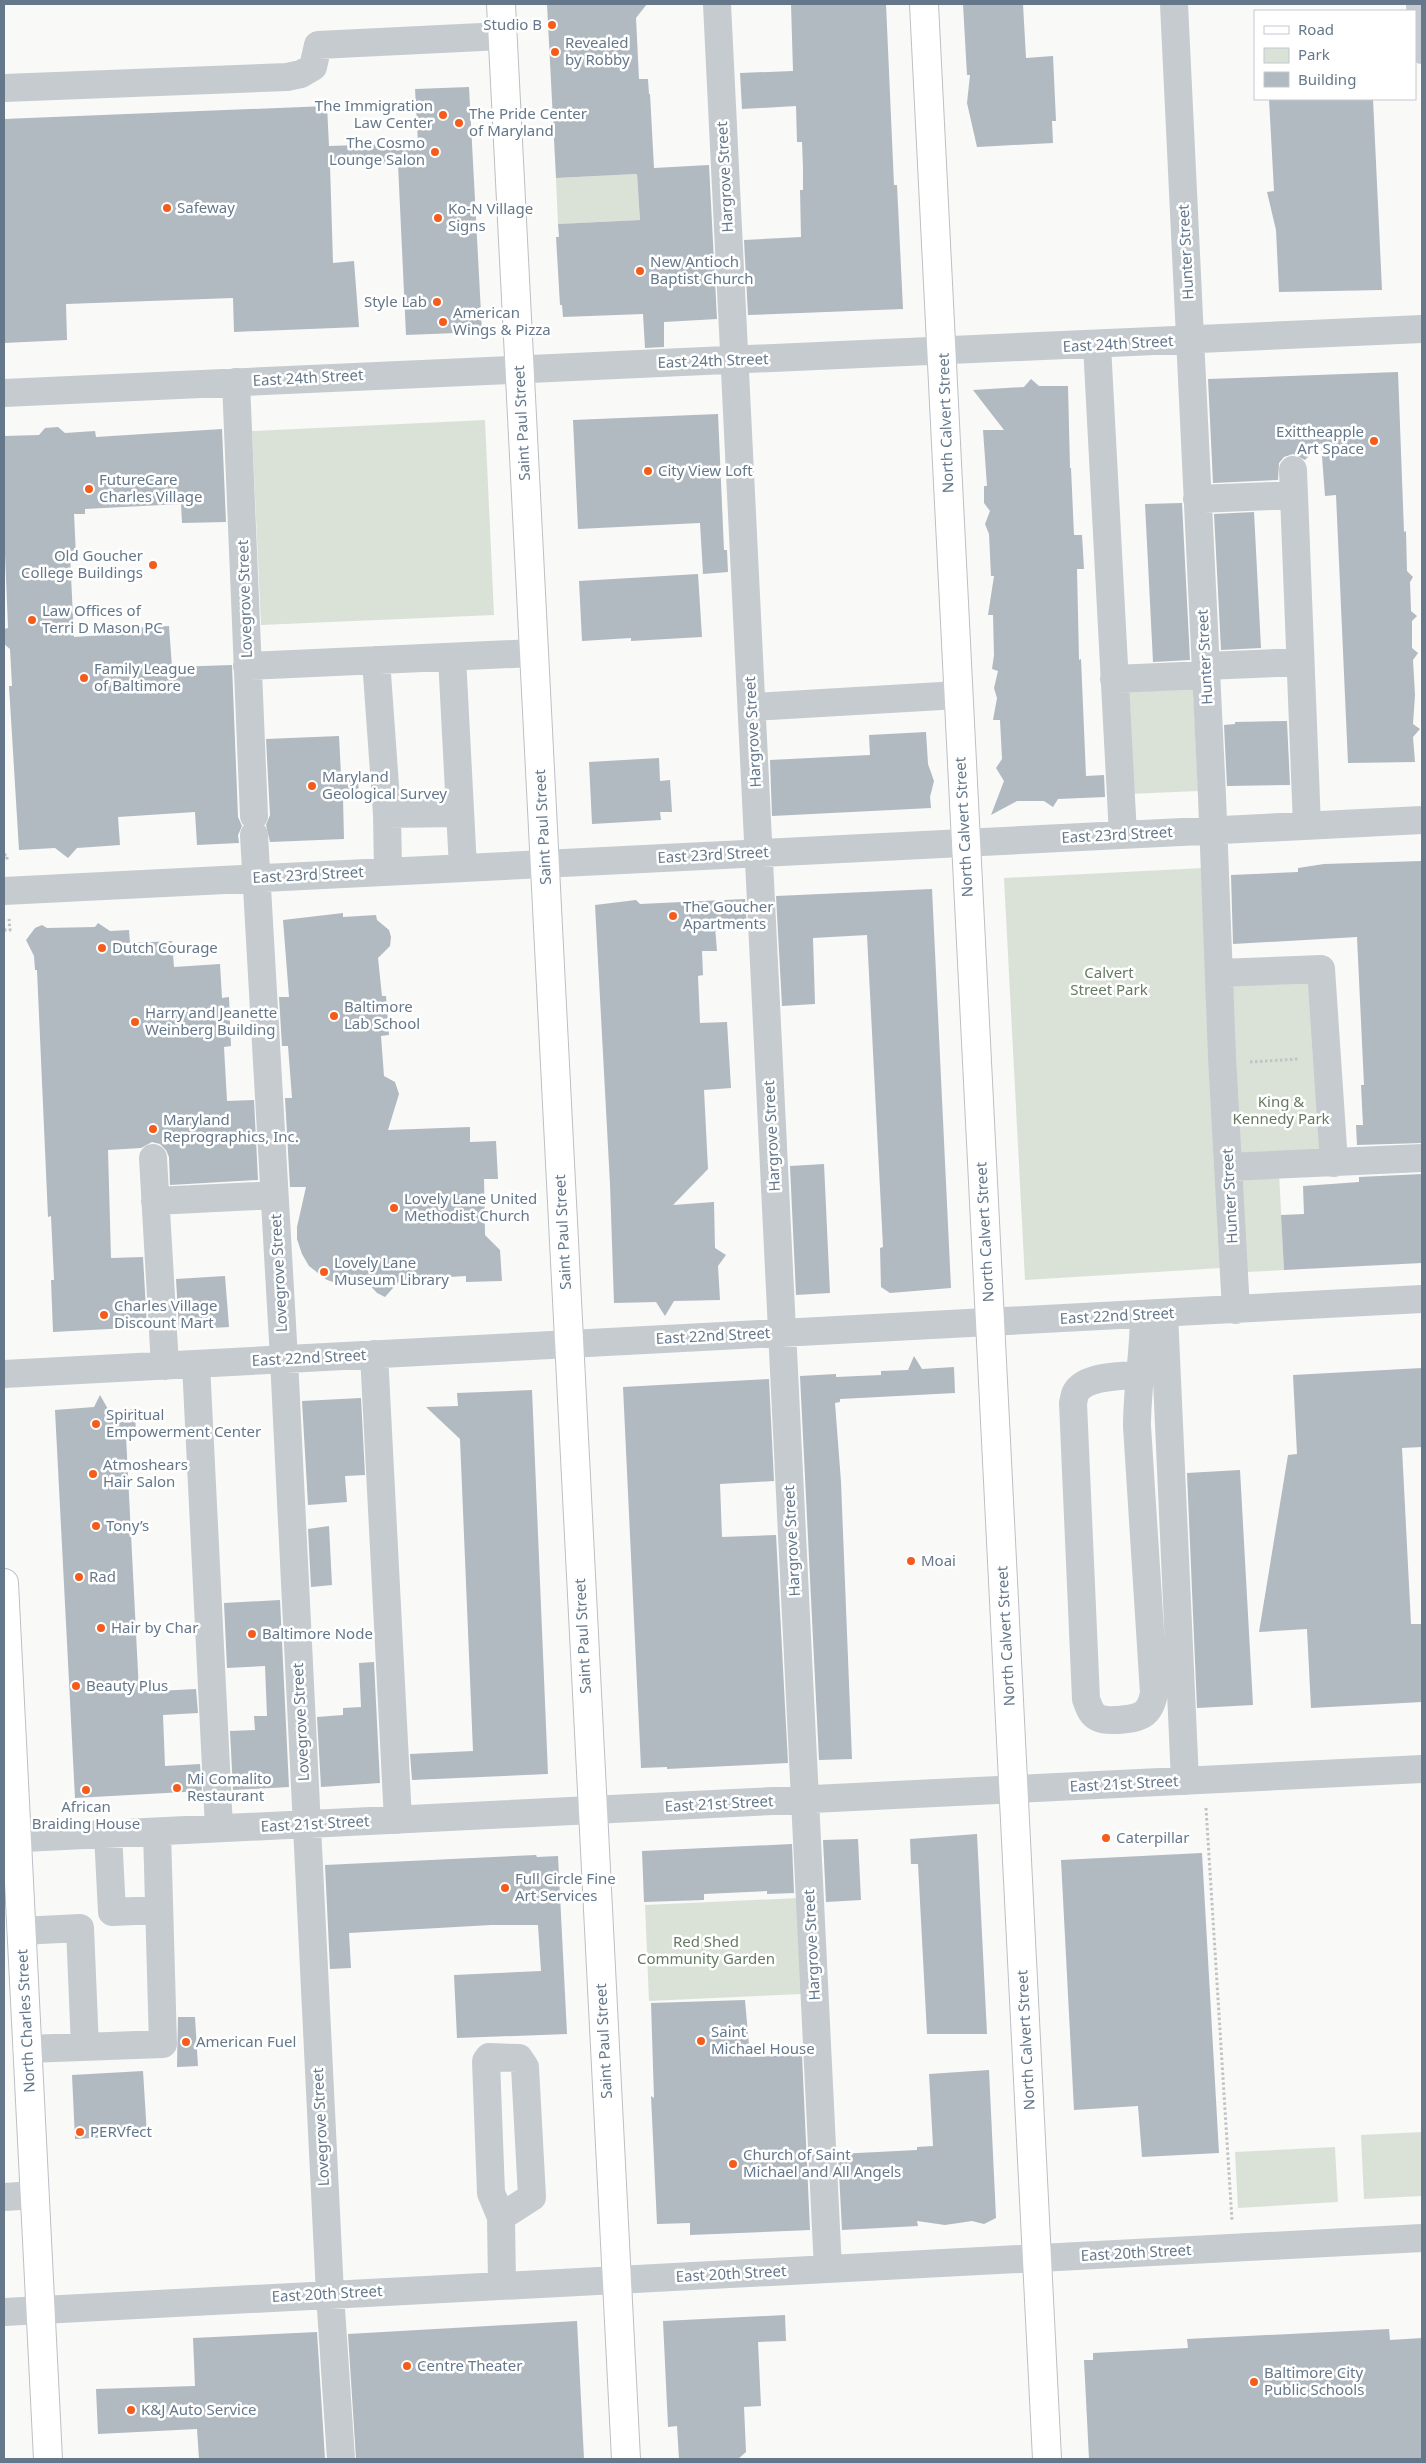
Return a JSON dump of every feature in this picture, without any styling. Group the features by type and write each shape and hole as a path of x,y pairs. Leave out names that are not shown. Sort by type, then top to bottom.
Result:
{"main road":[{"name":"Saint Paul Street","path":"501,4 626,2459"},
{"name":"North Calvert Street","path":"924,4 943,353 964,843 1047,2459"},
{"name":"North Charles Street","path":"4,1583 10,1839 21,1931 48,2459"}],"street":[{"name":"Hargrove Street","path":"717,4 828,2269"},
{"name":"Hunter Street","path":"1174,4 1206,671 1222,1063 1236,1310"},
{"path":"1420,4 1422,50"},
{"path":"4,88 287,77 301,74 313,66 318,45 502,36"},
{"name":"East 24th Street","path":"4,393 519,369 943,353 1422,329"},
{"path":"1097,345 1123,835"},
{"name":"Lovegrove Street","path":"236,382 256,878 284,1359 330,2294 341,2459"},
{"path":"1198,499 1293,483 1307,826"},
{"path":"247,666 534,653"},
{"path":"452,657 464,868"},
{"path":"376,660 387,814 388,871"},
{"path":"1114,680 1300,662"},
{"path":"752,707 958,695"},
{"path":"387,814 460,812"},
{"name":"East 23rd Street","path":"4,891 1422,820"},
{"path":"1219,973 1321,969 1334,1162"},
{"path":"153,1158 165,1366"},
{"path":"1228,1167 1422,1158"},
{"path":"155,1201 274,1195"},
{"name":"East 22nd Street","path":"4,1374 1422,1299"},
{"path":"1140,1375 1109,1376 1087,1383 1076,1391 1073,1403 1086,1699 1090,1710 1098,1718 1109,1720 1134,1718 1144,1714 1152,1706 1154,1693 1137,1426 1137,1397 1144,1351 1154,1313"},
{"path":"1154,1313 1194,1781"},
{"path":"374,1354 398,1820"},
{"path":"196,1364 219,1828"},
{"name":"East 21st Street","path":"10,1839 1422,1769"},
{"path":"27,2050 163,2044 157,1832"},
{"path":"108,1834 112,1912"},
{"path":"85,2047 79,1913 159,1910"},
{"path":"21,1931 80,1928"},
{"path":"501,2217 532,2197 525,2067 519,2058 489,2057 486,2061 491,2193 501,2217 502,2286"},
{"path":"4,2197 35,2195"},
{"name":"East 20th Street","path":"4,2312 1422,2238"}],"path":[{"path":"4,854 7,855 7,862"},
{"path":"4,930 10,930 9,919"},
{"path":"1222,1063 1327,1057"},
{"path":"1194,1781 1234,2248"}],"green space":[{"path":"637,174 640,220 558,224 556,178"},
{"path":"485,420 494,615 261,625 252,431"},
{"path":"1193,686 1198,791 1129,794 1125,689"},
{"name":"Calvert Street Park","path":"1203,868 1222,1268 1025,1280 1004,878"},
{"name":"King & Kennedy Park","path":"1316,966 1329,1155 1240,1160 1230,970"},
{"path":"1279,1172 1284,1270 1247,1272 1242,1174"},
{"name":"Red Shed Community Garden","path":"798,1898 802,1994 649,2001 645,1905"},
{"path":"1422,2132 1422,2196 1364,2199 1361,2135"},
{"path":"1335,2147 1338,2202 1238,2208 1235,2152"}],"building":[{"path":"547,4 647,4 636,18 639,79 648,79 650,94 654,168 709,165 717,319 664,322 664,347 645,348 643,314 563,317 562,305 560,305 556,237 559,237 558,224 640,220 637,174 556,178"},
{"path":"791,4 886,4 894,185 897,185 903,309 748,315 744,240 801,237 800,190 803,190 803,168 802,142 797,142 796,106 742,109 740,73 793,71"},
{"path":"963,4 1023,4 1026,58 1053,56 1056,121 1052,121 1053,143 977,147 967,103 970,75 967,75"},
{"name":"Safeway","path":"469,87 482,332 406,335 398,164 330,165 333,263 354,261 359,327 234,332 233,298 66,304 67,340 4,343 4,119 327,106 329,146 418,143 415,89"},
{"path":"1269,100 1373,100 1382,290 1279,292 1276,230 1267,192 1274,191"},
{"path":"1398,372 1407,571 1413,577 1410,582 1411,611 1417,616 1412,621 1412,648 1418,653 1413,660 1415,695 1413,724 1420,729 1413,737 1415,762 1348,763 1336,495 1325,496 1321,443 1305,460 1293,454 1284,457 1279,463 1278,480 1213,483 1208,379"},
{"path":"1031,379 1039,386 1068,386 1074,535 1082,535 1084,569 1077,569 1079,660 1081,659 1086,776 1104,775 1105,797 1058,799 1053,807 1044,801 1017,801 991,815 1004,781 996,768 1002,759 1000,720 993,720 997,698 994,688 998,671 992,669 994,655 993,615 988,615 994,576 991,576 989,534 985,524 990,511 984,503 984,486 987,486 983,430 1004,430 973,390 1024,387"},
{"name":"City View Loft","path":"718,414 724,550 727,550 728,572 703,574 700,523 578,529 573,420"},
{"path":"58,427 65,433 95,431 96,437 222,429 226,522 182,523 181,504 85,509 85,514 74,514 76,556 70,556 74,637 133,633 132,628 169,626 172,667 232,665 238,817 242,826 238,835 239,843 197,845 195,812 118,817 120,845 77,848 68,858 55,848 19,850 9,686 12,686 10,649 4,644 4,629 8,628 4,529 4,436 39,435 45,428"},
{"path":"1182,503 1190,660 1153,662 1145,504"},
{"path":"1254,512 1261,648 1221,650 1214,514"},
{"path":"698,574 702,637 631,641 631,638 582,641 579,581"},
{"path":"1287,721 1290,785 1227,786 1224,725 1235,724 1235,722"},
{"path":"926,732 928,764 934,781 930,797 931,808 772,816 770,760 870,755 869,735"},
{"name":"Maryland Geological Survey","path":"339,736 341,775 358,775 359,797 343,798 344,839 270,842 266,825 270,815 266,739"},
{"path":"659,758 660,781 670,780 672,812 660,812 661,820 592,824 589,762"},
{"path":"1422,861 1422,1143 1357,1145 1356,1125 1363,1125 1361,1085 1364,1085 1357,937 1233,944 1231,875 1298,872 1298,868 1324,864"},
{"path":"932,889 951,1288 890,1293 881,1287 880,1248 883,1247 867,935 813,938 815,1004 782,1006 776,896"},
{"path":"745,899 747,926 715,927 717,951 702,951 703,975 698,976 700,1023 727,1022 731,1088 704,1090 708,1169 673,1205 714,1202 715,1248 726,1255 718,1266 720,1300 674,1301 665,1316 656,1302 614,1303 610,1184 595,905 636,900 640,904"},
{"path":"343,913 343,917 376,915 377,920 389,930 391,937 390,946 378,958 382,996 386,996 389,1035 381,1036 384,1076 395,1082 399,1094 388,1130 470,1127 470,1142 496,1141 498,1179 484,1179 485,1235 500,1250 502,1281 466,1282 466,1276 400,1280 385,1297 377,1293 368,1283 342,1285 327,1280 309,1266 302,1254 297,1239 297,1227 306,1187 290,1187 285,1098 292,1098 288,1046 282,1046 279,997 289,997 283,920"},
{"path":"98,923 110,931 129,930 130,943 172,941 174,967 220,964 222,998 229,997 231,1046 224,1047 227,1101 254,1100 258,1180 170,1185 169,1157 166,1150 160,1144 152,1142 141,1148 108,1150 111,1258 143,1257 147,1327 53,1332 51,1280 54,1280 51,1216 48,1217 37,970 35,970 34,956 26,940 35,928 42,925 47,928 95,927"},
{"path":"824,1164 830,1293 796,1295 790,1166"},
{"path":"1422,1174 1422,1263 1284,1270 1281,1215 1304,1214 1303,1186 1359,1182 1359,1177"},
{"path":"225,1276 229,1327 179,1330 176,1279"},
{"path":"914,1356 922,1369 954,1367 955,1393 840,1399 840,1402 835,1403 841,1482 852,1759 819,1760 800,1376 836,1374 836,1377 881,1375 881,1371 908,1370"},
{"path":"1422,1368 1422,1447 1402,1448 1411,1624 1422,1624 1422,1702 1311,1708 1307,1629 1259,1632 1288,1455 1297,1454 1293,1375"},
{"path":"769,1379 774,1481 720,1484 722,1537 776,1535 788,1763 667,1769 667,1767 641,1768 623,1387"},
{"path":"532,1390 548,1774 412,1780 410,1754 473,1751 460,1439 426,1407 458,1406 457,1393"},
{"path":"100,1395 109,1411 135,1409 136,1436 126,1436 139,1692 196,1689 198,1713 163,1715 165,1766 200,1764 202,1791 75,1798 55,1410 94,1407"},
{"path":"361,1398 365,1475 345,1476 347,1502 308,1505 302,1401"},
{"path":"1240,1470 1253,1705 1197,1708 1187,1473"},
{"path":"329,1526 332,1585 311,1587 308,1529"},
{"path":"280,1600 289,1787 233,1790 230,1731 255,1730 254,1716 267,1716 265,1666 227,1668 224,1603"},
{"path":"374,1662 380,1783 321,1787 317,1717 343,1715 343,1708 361,1707 359,1663"},
{"path":"977,1834 987,2034 927,2034 918,1864 911,1864 910,1839"},
{"path":"858,1839 861,1900 826,1902 823,1840"},
{"path":"792,1844 794,1893 767,1894 767,1891 704,1894 704,1900 644,1902 642,1851"},
{"path":"1202,1853 1219,2153 1142,2157 1138,2106 1074,2110 1061,1860"},
{"path":"536,1855 537,1857 558,1856 567,2034 457,2038 454,1975 541,1971 538,1925 491,1925 349,1933 351,1968 330,1969 325,1865"},
{"path":"745,2000 750,2057 802,2055 810,2230 690,2235 690,2223 657,2224 651,2096 654,2098 651,2003"},
{"name":"American Fuel","path":"178,2017 195,2017 198,2066 177,2067"},
{"path":"989,2070 996,2218 984,2224 972,2221 945,2225 917,2221 918,2226 842,2230 838,2154 917,2150 917,2147 933,2146 929,2074"},
{"path":"143,2071 147,2135 75,2139 72,2075"},
{"path":"785,2315 786,2341 758,2342 761,2406 744,2407 746,2452 738,2459 679,2459 677,2426 668,2427 663,2321"},
{"path":"577,2321 584,2459 356,2459 348,2334"},
{"name":"Baltimore City Public Schools","path":"1389,2329 1390,2340 1422,2338 1422,2459 1089,2459 1084,2360 1093,2360 1093,2353 1188,2348 1187,2339"},
{"path":"317,2332 325,2459 199,2459 197,2429 98,2434 96,2389 195,2386 193,2338"}],"place":[{"name":"Studio B","path":"552,25"},
{"name":"Revealed by Robby","path":"555,52"},
{"name":"The Immigration Law Center","path":"443,115"},
{"name":"The Pride Center of Maryland","path":"459,123"},
{"name":"The Cosmo Lounge Salon","path":"435,152"},
{"name":"Safeway","path":"167,208"},
{"name":"Ko-N Village Signs","path":"438,218"},
{"name":"New Antioch Baptist Church","path":"640,271"},
{"name":"Style Lab","path":"437,302"},
{"name":"American Wings & Pizza","path":"443,322"},
{"name":"Exittheapple Art Space","path":"1374,441"},
{"name":"City View Loft","path":"648,471"},
{"name":"FutureCare Charles Village","path":"89,489"},
{"name":"Old Goucher College Buildings","path":"153,565"},
{"name":"Law Offices of Terri D Mason PC","path":"32,620"},
{"name":"Family League of Baltimore","path":"84,678"},
{"name":"Maryland Geological Survey","path":"312,786"},
{"name":"The Goucher Apartments","path":"673,916"},
{"name":"Dutch Courage","path":"102,948"},
{"name":"Baltimore Lab School","path":"334,1016"},
{"name":"Harry and Jeanette Weinberg Building","path":"135,1022"},
{"name":"Maryland Reprographics, Inc.","path":"153,1129"},
{"name":"Lovely Lane United Methodist Church","path":"394,1208"},
{"name":"Lovely Lane Museum Library","path":"324,1272"},
{"name":"Charles Village Discount Mart","path":"104,1315"},
{"name":"Spiritual Empowerment Center","path":"96,1424"},
{"name":"Atmoshears Hair Salon","path":"93,1474"},
{"name":"Tony’s","path":"96,1526"},
{"name":"Moai","path":"911,1561"},
{"name":"Rad","path":"79,1577"},
{"name":"Hair by Char","path":"101,1628"},
{"name":"Baltimore Node","path":"252,1634"},
{"name":"Beauty Plus","path":"76,1686"},
{"name":"Mi Comalito Restaurant","path":"177,1788"},
{"name":"African Braiding House","path":"86,1790"},
{"name":"Caterpillar","path":"1106,1838"},
{"name":"Full Circle Fine Art Services","path":"505,1888"},
{"name":"Saint Michael House","path":"701,2041"},
{"name":"American Fuel","path":"186,2042"},
{"name":"PERVfect","path":"80,2132"},
{"name":"Church of Saint Michael and All Angels","path":"733,2164"},
{"name":"Centre Theater","path":"407,2366"},
{"name":"Baltimore City Public Schools","path":"1254,2382"},
{"name":"K&J Auto Service","path":"131,2410"}]}
